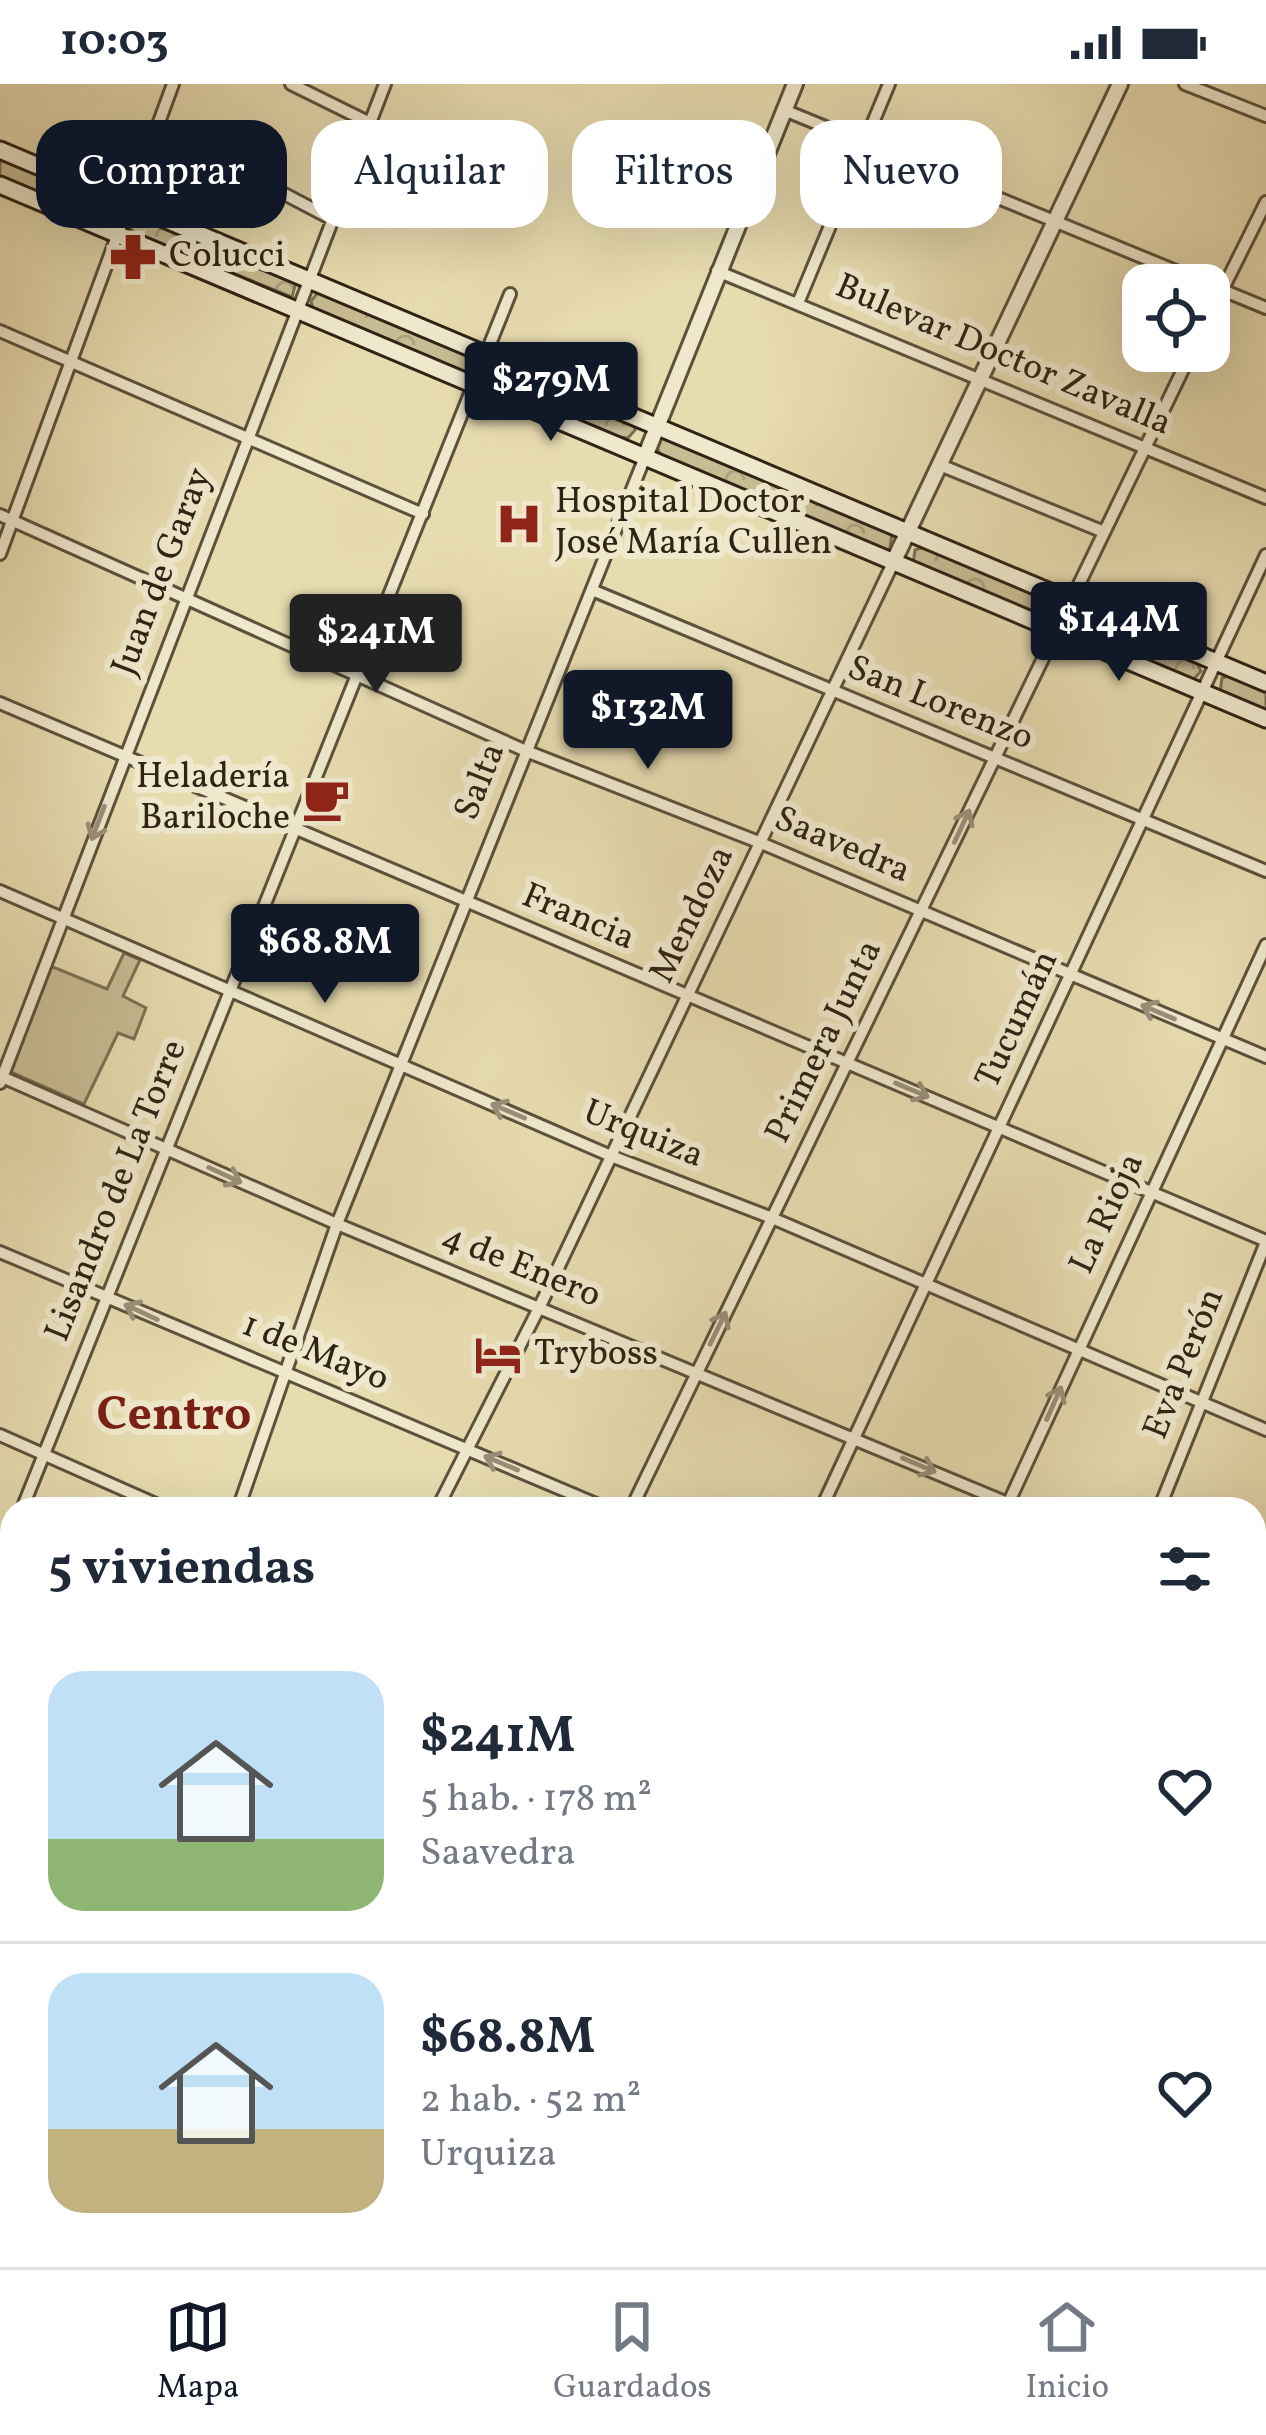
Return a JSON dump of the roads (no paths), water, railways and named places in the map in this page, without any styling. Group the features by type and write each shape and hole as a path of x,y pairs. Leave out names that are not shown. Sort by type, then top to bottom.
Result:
{"main road":[{"path":"0,150 36,165"},
{"path":"0,185 1266,719"},
{"path":"190,228 1266,682"}],"street":[{"path":"160,120 173,84"},
{"name":"Juan de Garay","path":"371,120 385,84"},
{"name":"Salta","path":"242,1497 337,1224 795,84"},
{"path":"874,120 889,84"},
{"name":"Mendoza","path":"443,1497 540,1306 1120,84"},
{"path":"1185,84 1266,116"},
{"path":"294,85 364,120"},
{"path":"784,110 808,120"},
{"path":"1002,198 1160,264"},
{"path":"1230,274 1266,202"},
{"path":"0,554 6,518 121,228"},
{"name":"Juan de Garay","path":"1,1078 328,228"},
{"path":"798,303 829,228"},
{"name":"Bulevar Doctor Zavalla","path":"717,271 1266,498"},
{"path":"1230,293 1266,308"},
{"name":"Lisandro de La Torre","path":"27,1497 297,834 510,294"},
{"path":"0,332 423,514"},
{"name":"Primera Junta","path":"637,1497 1182,372"},
{"path":"940,465 1104,532"},
{"name":"Saavedra","path":"6,518 526,751 760,843 1266,1058"},
{"name":"Tucumán","path":"827,1497 1266,555"},
{"name":"San Lorenzo","path":"592,590 1266,871"},
{"name":"Francia","path":"0,703 297,834 848,1062 1266,1242"},
{"name":"Urquiza","path":"0,891 610,1156 772,1218 1266,1430"},
{"name":"La Rioja","path":"1011,1497 1266,945"},
{"name":"4 de Enero","path":"1,1078 987,1497"},
{"name":"Eva Perón","path":"1164,1497 1266,1242"},
{"name":"1 de Mayo","path":"0,1252 580,1497"},
{"path":"0,1435 140,1497"}],"place":[{"name":"Colucci","path":"133,257"},
{"name":"Hospital Doctor José María Cullen","path":"519,524"},
{"name":"Heladería Bariloche","path":"326,799"},
{"name":"Tryboss","path":"498,1355"}],"district":[{"name":"Centro","path":"174,1416"}]}
